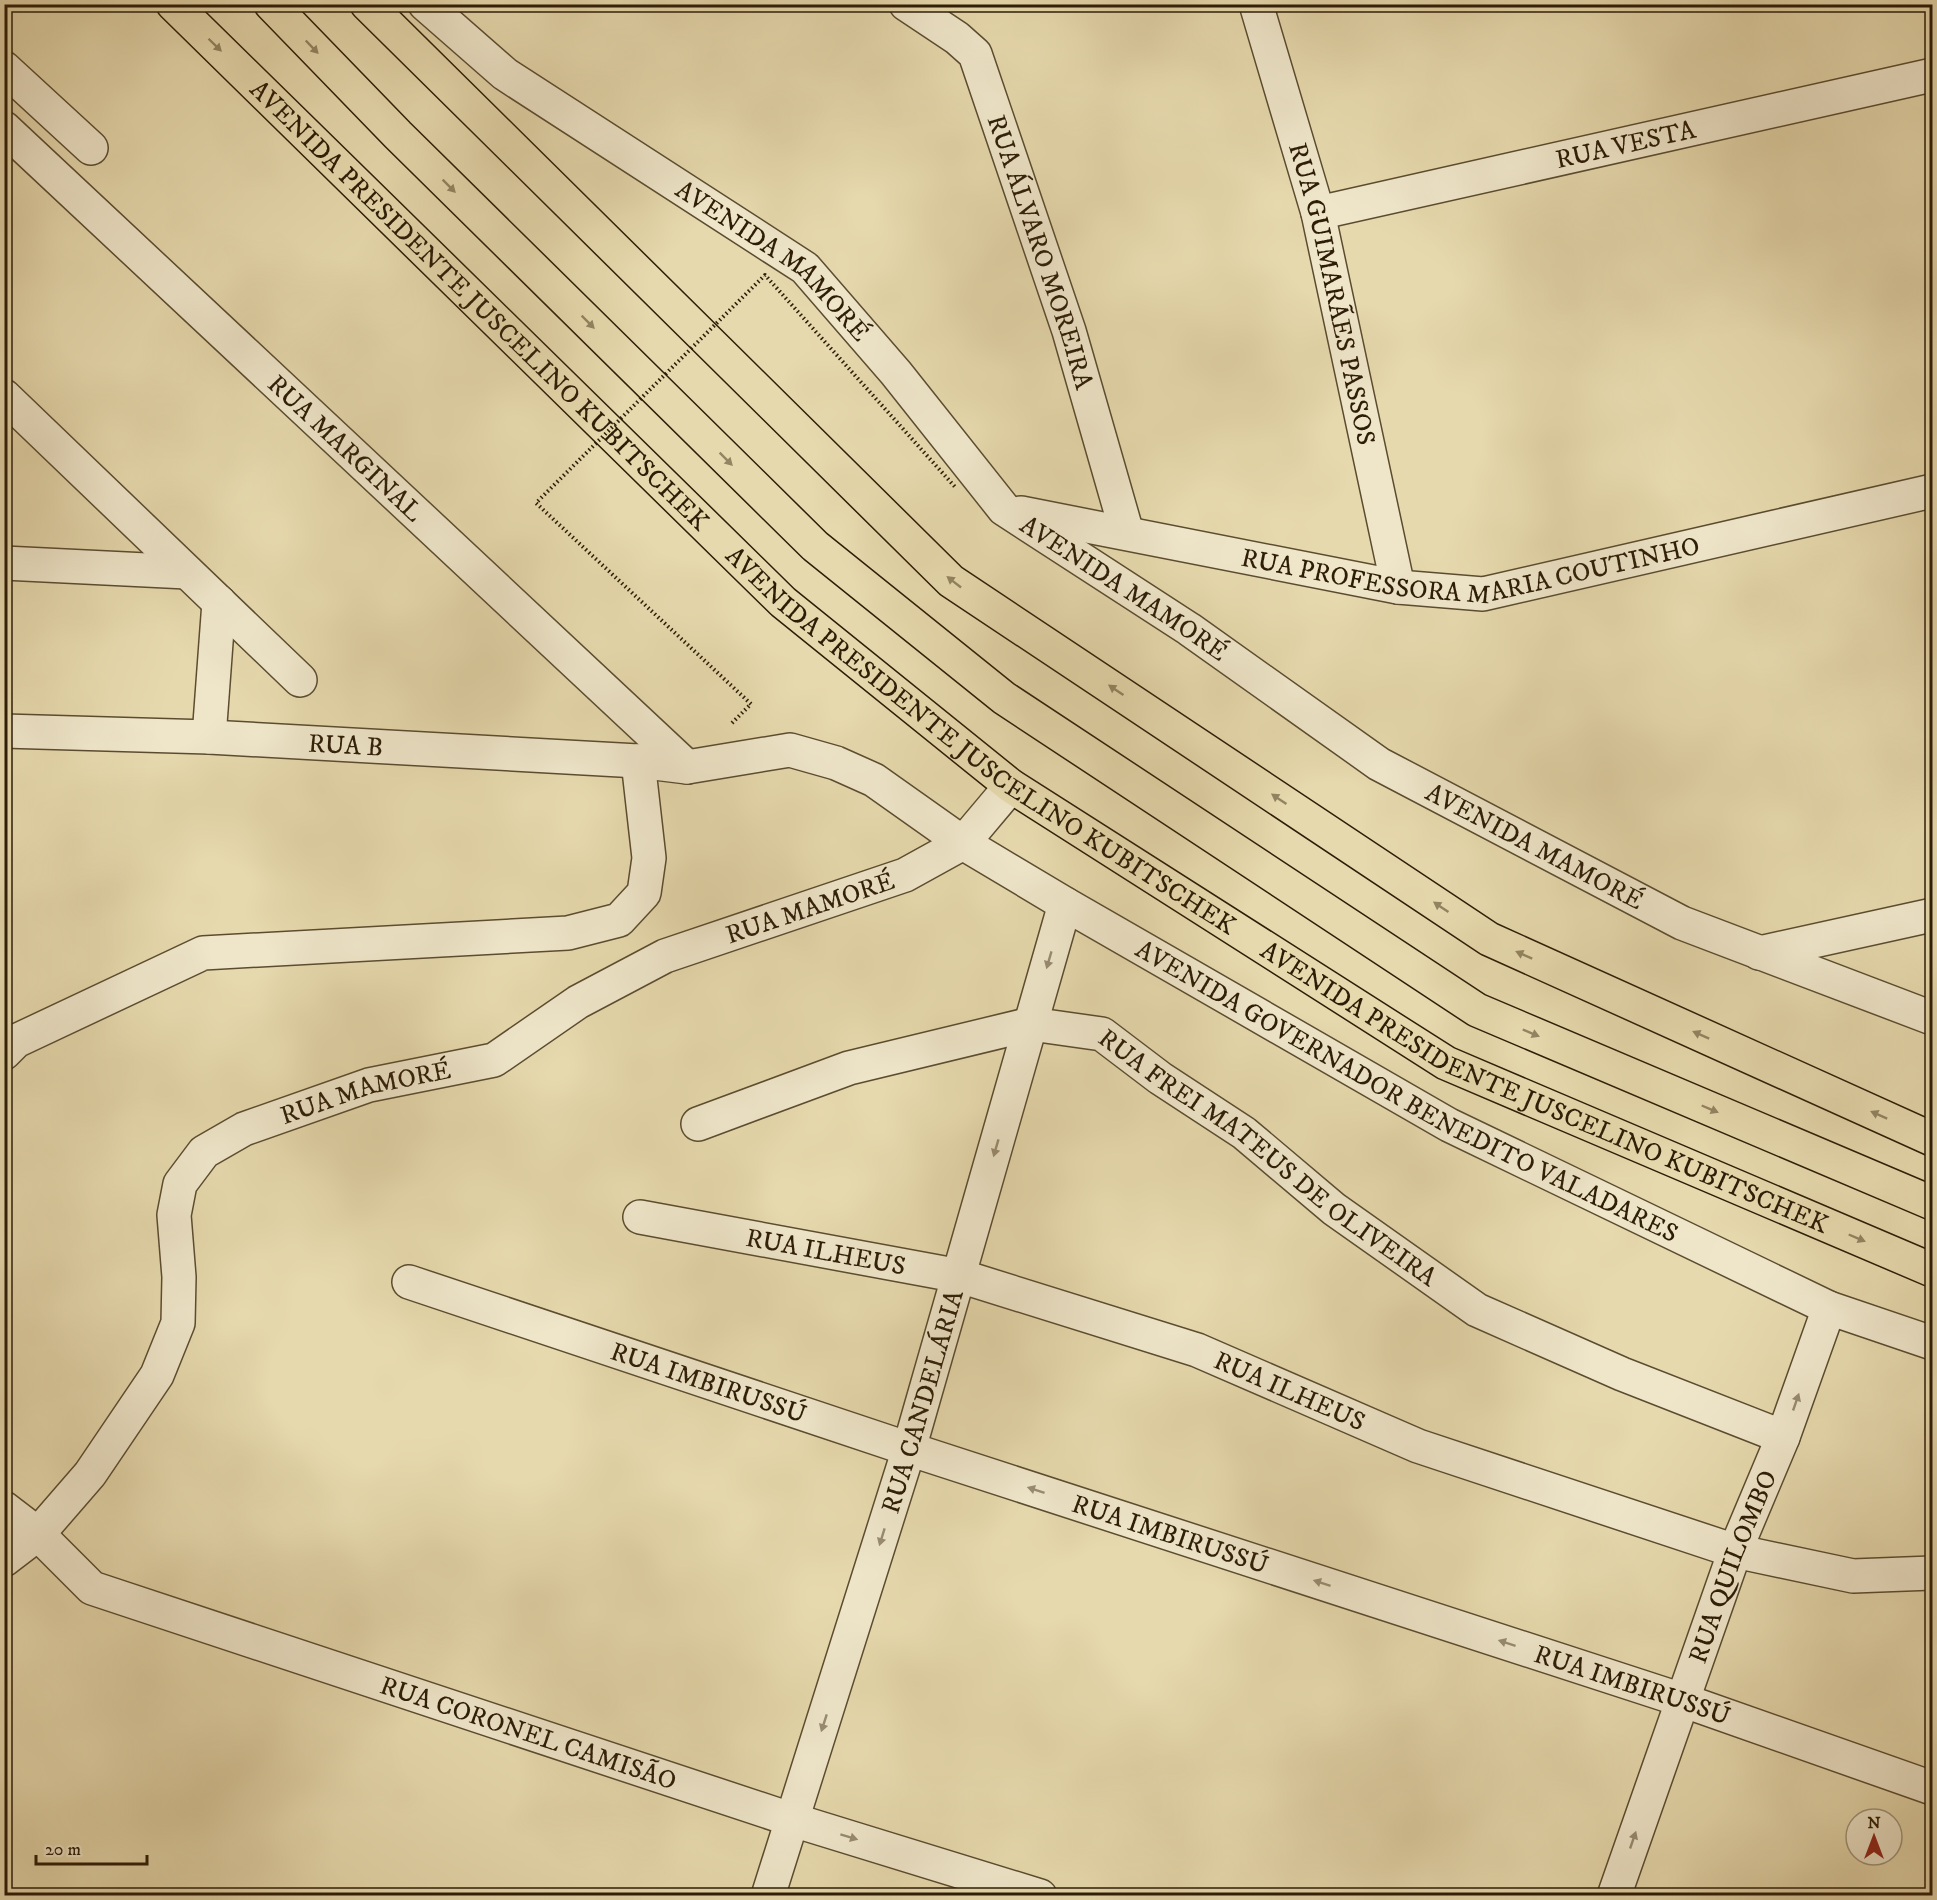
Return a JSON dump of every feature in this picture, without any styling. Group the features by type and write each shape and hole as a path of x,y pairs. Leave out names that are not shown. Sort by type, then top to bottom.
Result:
{"main road":[{"name":"AVENIDA PRESIDENTE JUSCELINO KUBITSCHEK","path":"173,4 783,602 1011,786 1446,1063 1932,1270"},
{"name":"AVENIDA PRESIDENTE JUSCELINO KUBITSCHEK","path":"271,4 406,144 815,546 1004,698 1477,1010 1932,1203"},
{"path":"367,4 951,580 1490,939 1932,1139"}],"street":[{"name":"AVENIDA MAMORÉ","path":"425,4 505,74 805,268 896,373 1004,509 1189,629 1379,764 1682,922 1932,1018"},
{"name":"RUA ÁLVARO MOREIRA","path":"906,4 957,38 975,54 1069,331 1127,533"},
{"name":"RUA GUIMARÃES PASSOS","path":"1256,4 1318,213 1398,587"},
{"path":"4,68 91,148"},
{"name":"RUA VESTA","path":"1318,213 1932,75"},
{"name":"RUA MARGINAL","path":"4,128 687,768"},
{"path":"4,396 300,680"},
{"name":"RUA PROFESSORA MARIA COUTINHO","path":"1004,509 1398,587 1483,594 1932,491"},
{"path":"4,563 188,572"},
{"path":"209,737 219,602"},
{"name":"RUA B","path":"4,731 209,737 638,761 687,768 790,750 836,763 874,780 963,843"},
{"path":"4,1053 16,1041 203,953 568,933 619,920 644,893 650,858 638,761"},
{"path":"963,843 1011,786"},
{"name":"AVENIDA GOVERNADOR BENEDITO VALADARES","path":"963,843 1449,1125 1829,1308 1932,1343"},
{"name":"RUA MAMORÉ","path":"4,1560 38,1534 90,1474 157,1375 178,1323 179,1278 174,1215 180,1184 204,1152 244,1129 369,1085 494,1060 578,1002 664,956 904,875 963,843"},
{"name":"RUA CANDELÁRIA","path":"768,1896 909,1449 1065,904"},
{"path":"1759,953 1932,915"},
{"name":"RUA FREI MATEUS DE OLIVEIRA","path":"698,1124 849,1068 1031,1024 1102,1034 1160,1078 1244,1133 1334,1209 1477,1310 1622,1374 1783,1437"},
{"name":"RUA ILHEUS","path":"640,1217 960,1276 1197,1350 1418,1446 1735,1551 1853,1576 1932,1573"},
{"name":"RUA IMBIRUSSÚ","path":"410,1282 909,1449 1683,1700 1932,1788"},
{"name":"RUA QUILOMBO","path":"1614,1896 1735,1551 1783,1437 1829,1308"},
{"name":"RUA CORONEL CAMISÃO","path":"4,1508 38,1534 92,1588 793,1820 1040,1896"}],"path":[{"path":"751,704 536,503 765,275 956,488"}]}
